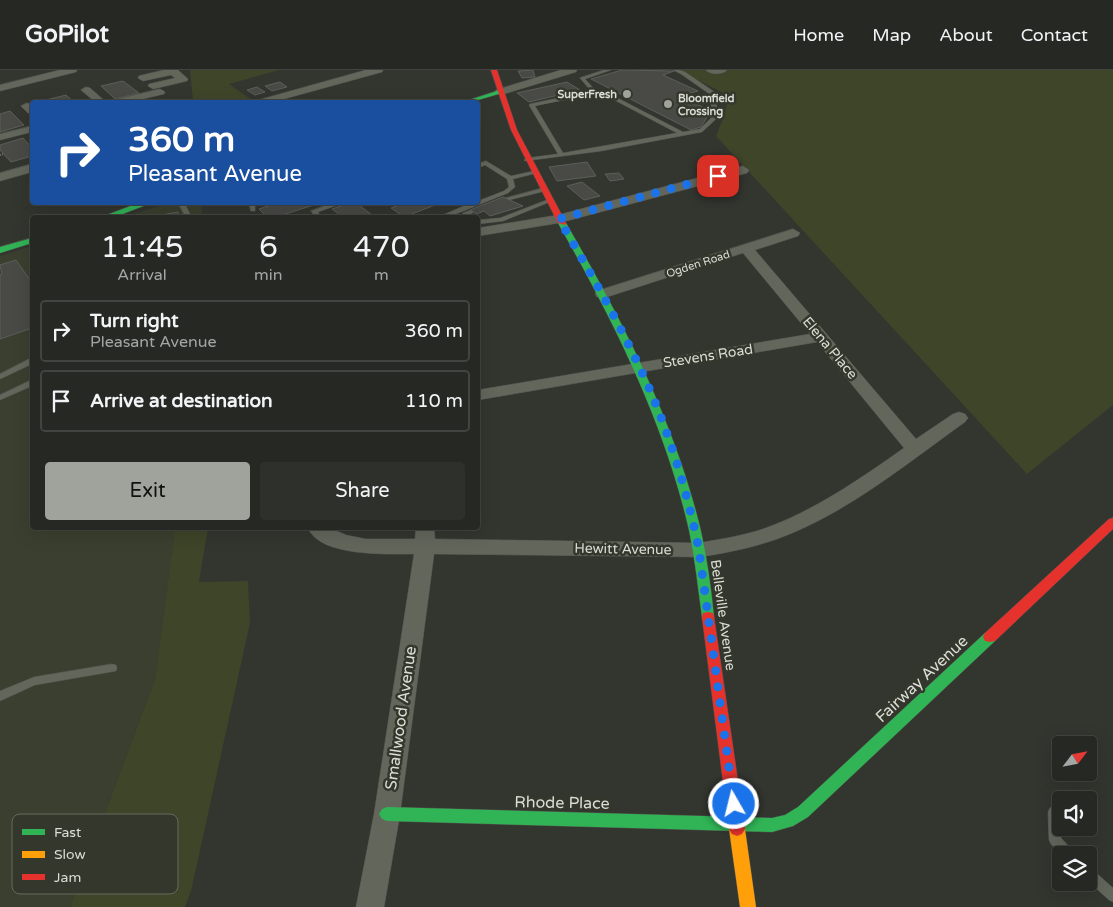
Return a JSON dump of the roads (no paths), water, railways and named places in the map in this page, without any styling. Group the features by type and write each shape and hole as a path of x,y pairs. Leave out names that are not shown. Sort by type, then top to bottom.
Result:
{"main road":[{"name":"Belleville Avenue","path":"494,70 500,92 527,160 602,294 640,368 658,413 689,505 699,550 748,907"},
{"path":"473,100 500,92"},
{"path":"112,215 141,205"},
{"path":"0,250 30,241"},
{"name":"Fairway Avenue","path":"737,823 780,824 803,812 1113,522"},
{"name":"Rhode Place","path":"387,814 737,823"}],"street":[{"path":"0,88 72,70"},
{"path":"270,100 378,70"},
{"path":"500,92 572,70"},
{"path":"712,70 722,70"},
{"path":"128,100 184,89"},
{"path":"86,90 98,100"},
{"path":"0,137 30,130"},
{"path":"0,177 30,169"},
{"path":"480,232 559,219 743,170"},
{"name":"Ogden Road","path":"602,294 793,233"},
{"name":"Elena Place","path":"746,248 914,448"},
{"name":"Stevens Road","path":"480,395 821,337"},
{"name":"Hewitt Avenue","path":"321,530 334,539 348,544 425,537 699,550 727,547 749,541 825,509 848,496 959,418"},
{"name":"Smallwood Avenue","path":"370,907 387,814 425,537"}],"lane":[{"path":"594,92 582,78 609,70"},
{"path":"527,160 601,149 702,130 714,118 714,94 683,73 675,70"},
{"path":"561,154 532,105 594,92 604,93 683,134"},
{"path":"480,165 486,163 510,178 534,173"},
{"path":"480,202 506,192 512,186 510,178"},
{"path":"509,198 543,190"},
{"path":"480,222 502,220 549,201"},
{"path":"317,215 314,211 333,205"},
{"path":"448,215 473,205"},
{"path":"465,215 471,212"},
{"path":"0,377 30,363"},
{"path":"0,398 30,384"},
{"path":"0,696 34,681 112,668"},
{"path":"1097,881 1113,896"}],"place":[{"name":"SuperFresh","path":"627,94"},
{"name":"Bloomfield Crossing","path":"668,104"}]}
